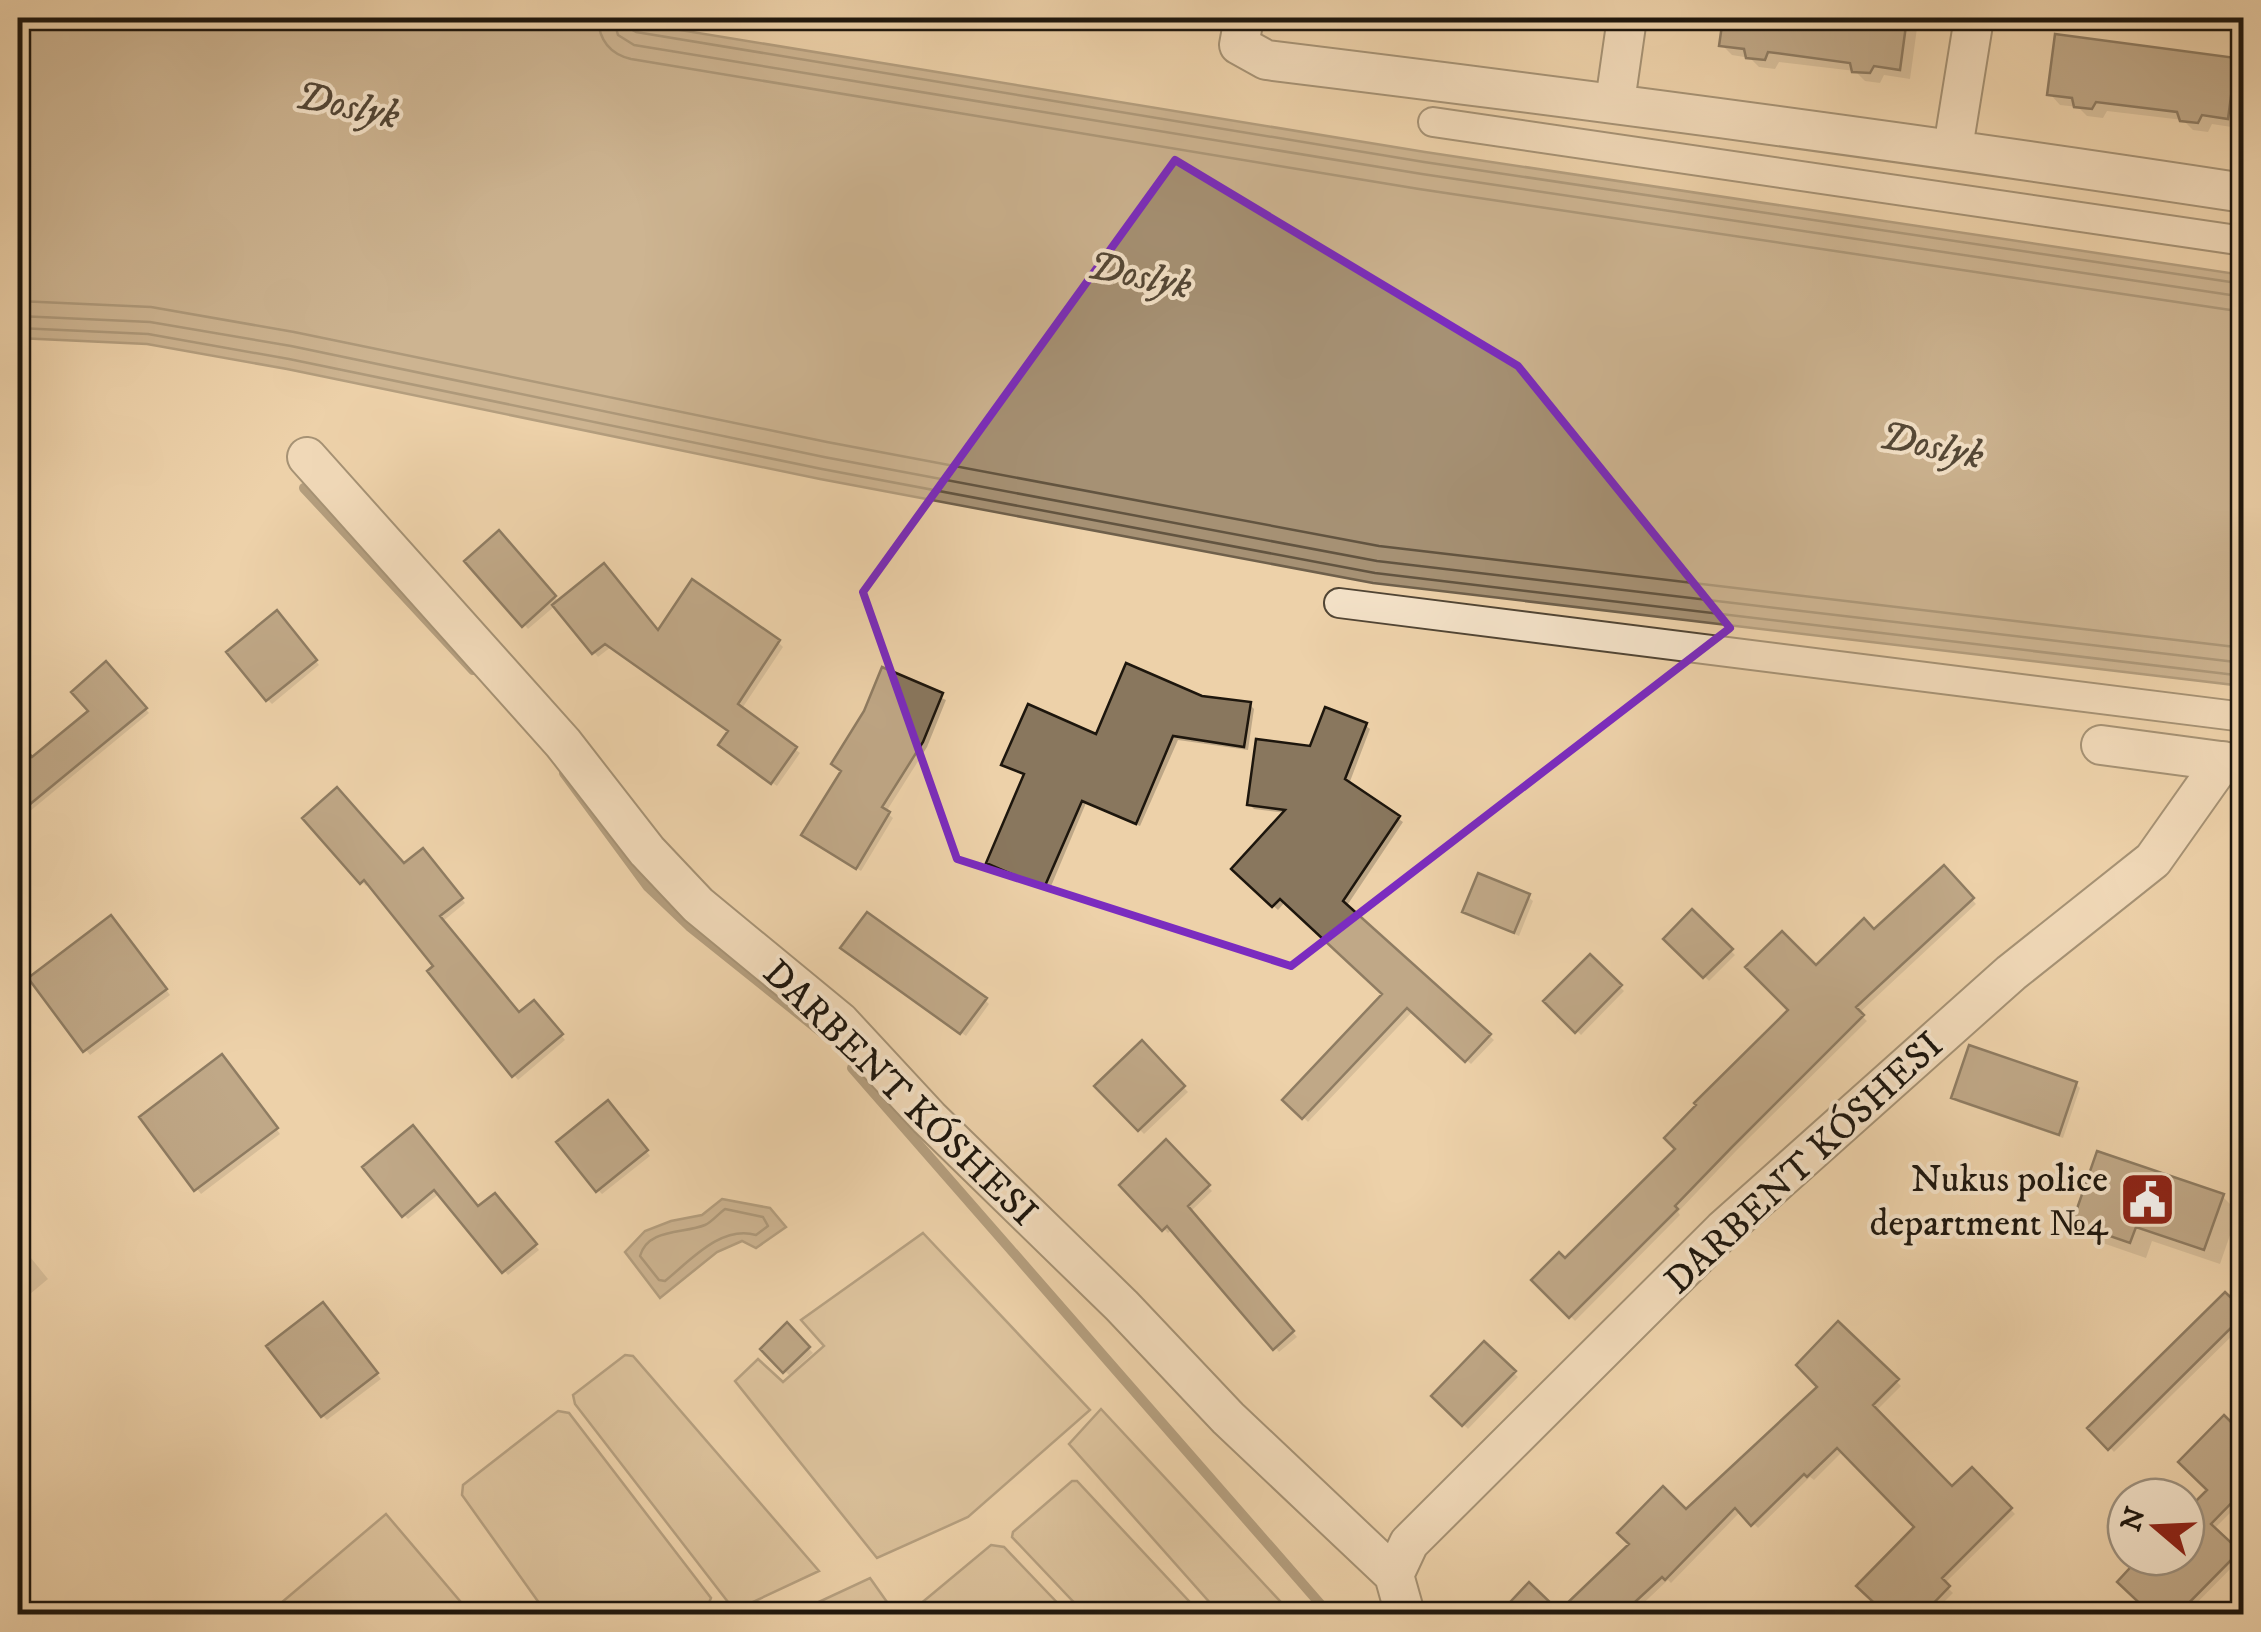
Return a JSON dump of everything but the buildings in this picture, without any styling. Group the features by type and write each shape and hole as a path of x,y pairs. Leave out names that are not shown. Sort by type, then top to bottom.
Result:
{"street":[{"path":"1615,102 1627,18"},
{"path":"1954,148 1974,18"},
{"path":"1242,31 1266,60 1954,148 2244,193"},
{"path":"1433,122 2244,240"},
{"name":"DARBENT KÓSHESI","path":"307,457 563,742 647,851 698,905 840,1022 929,1118 1122,1306 1228,1418 1394,1575 1406,1614"},
{"path":"1339,603 2244,716"},
{"path":"2102,745 2233,762"},
{"name":"DARBENT KÓSHESI","path":"1394,1575 1410,1543 1723,1230 2011,973 2153,860 2233,762"}],"highlighted area":[{"path":"1175,160 1518,366 1730,628 1291,966 957,859 863,592"}],"shaded area":[{"path":"923,1233 1090,1410 968,1517 877,1558 735,1381 758,1359 783,1382 824,1346 801,1320"},
{"path":"625,1355 633,1356 819,1571 740,1608 728,1602 575,1404 573,1395"},
{"path":"1101,1409 1292,1614 1220,1614 1069,1444"},
{"path":"558,1411 569,1413 711,1598 706,1610 700,1614 547,1614 462,1495 463,1485"},
{"path":"1072,1481 1077,1481 1201,1614 1085,1614 1012,1537"},
{"path":"386,1514 471,1614 268,1614"},
{"path":"991,1545 1004,1547 1068,1614 921,1614 919,1605"},
{"path":"870,1578 887,1602 872,1614 793,1614"}],"water":[{"name":"Doslyk","path":"18,18 607,18 1425,152 2243,275 2243,686 1373,583 820,479 287,369 147,344 18,338"},
{"path":"722,1199 770,1208 786,1227 756,1248 742,1241 717,1252 660,1298 625,1252 645,1231 702,1215"}],"waterway":[{"path":"304,488 473,670"},
{"path":"564,773 648,887 689,926 825,1035"},
{"path":"852,1068 1329,1614"}],"place":[{"name":"Nukus police department №4","path":"2147,1200"}]}
